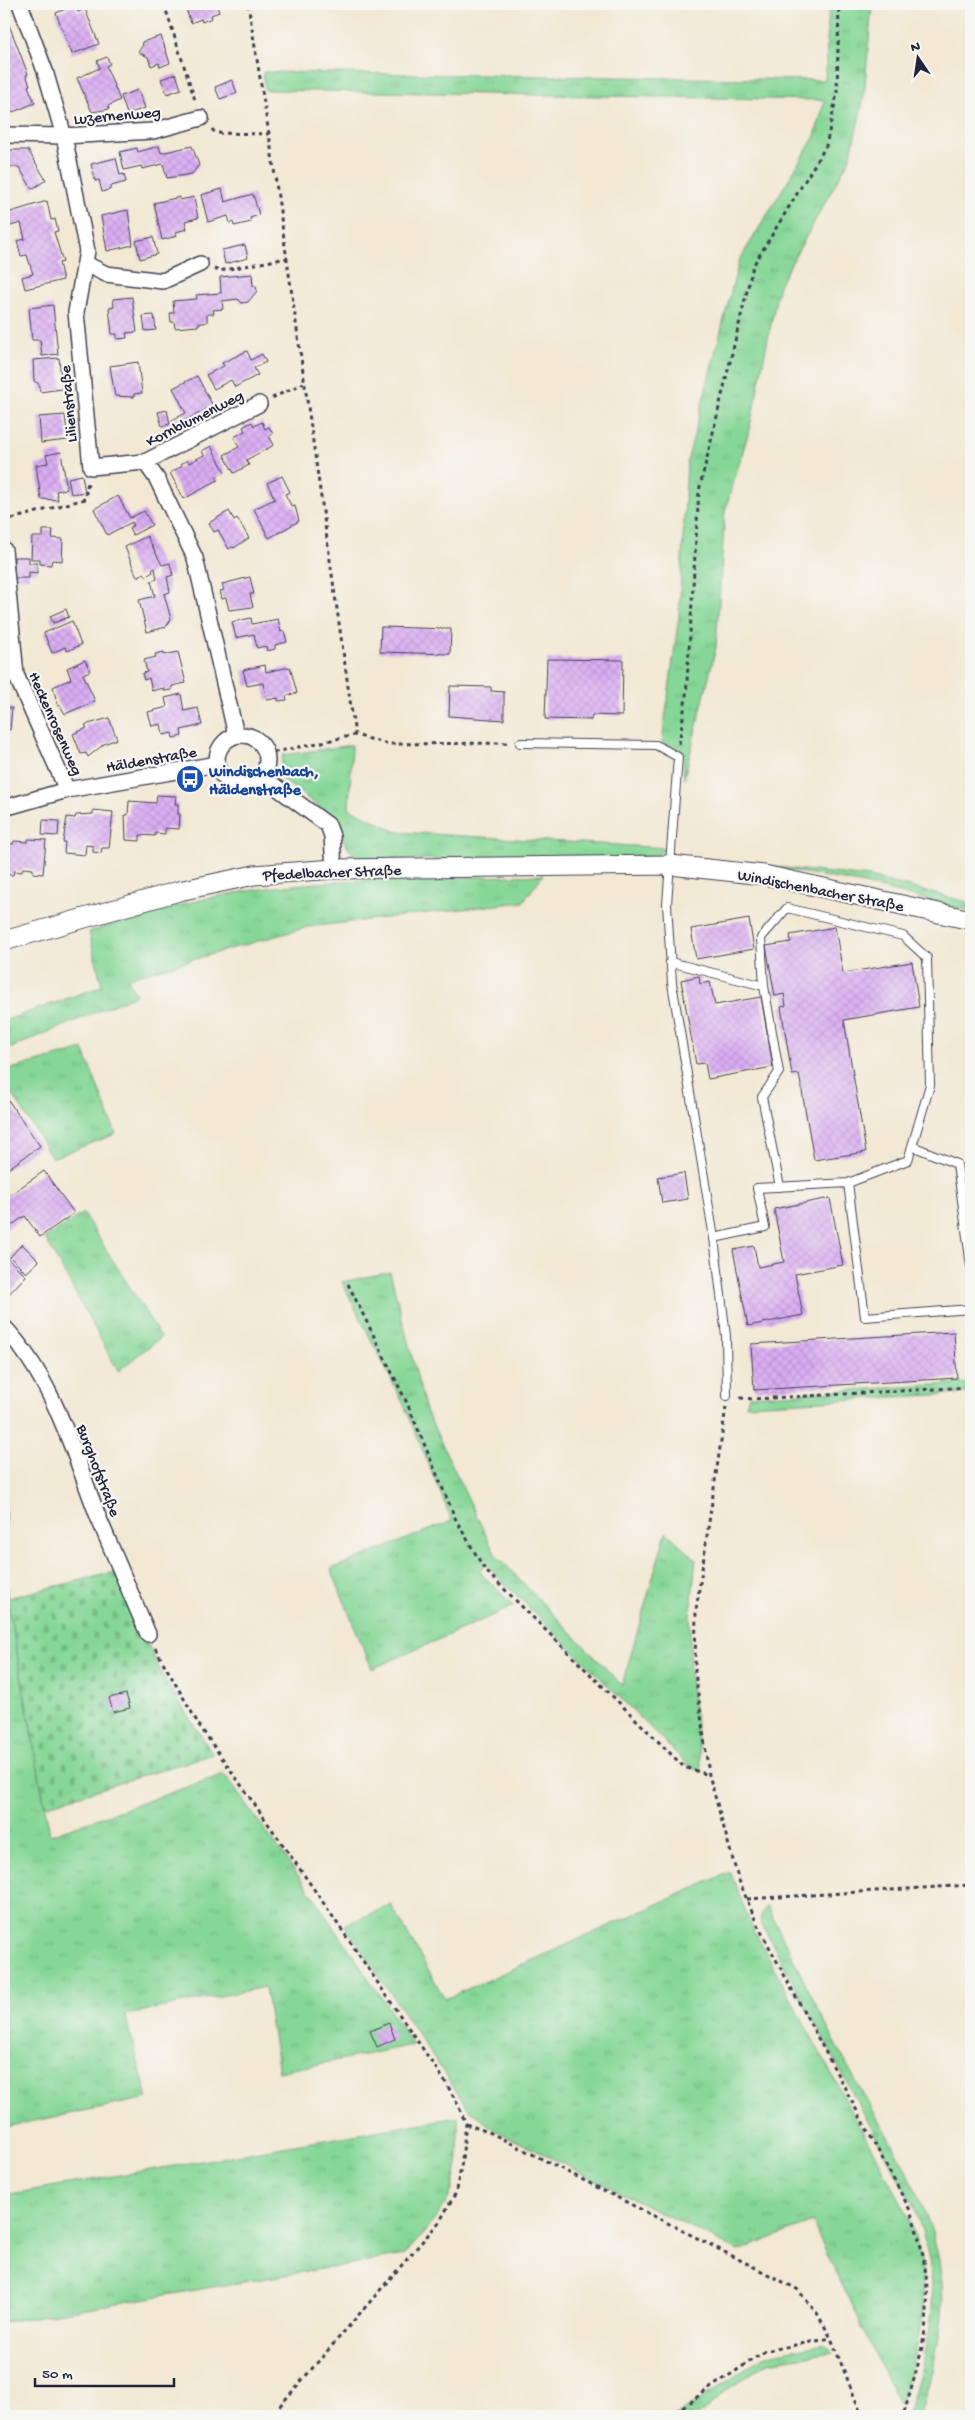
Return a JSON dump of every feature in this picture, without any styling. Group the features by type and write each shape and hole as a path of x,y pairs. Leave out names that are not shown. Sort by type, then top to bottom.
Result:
{"street":[{"name":"Lilienstraße","path":"20,4 45,71 64,136 87,251 76,312 91,467"},
{"name":"Luzernenweg","path":"4,135 64,136 153,131 202,118"},
{"path":"86,264 106,274 163,281 200,264"},
{"name":"Kornblumenweg","path":"144,462 259,404"},
{"path":"91,467 144,462 157,479 195,558 236,735"},
{"name":"Heckenrosenweg","path":"4,550 16,675 67,790"},
{"path":"236,735 246,735 255,738 262,745 266,754 267,762 261,776 254,782 235,784 227,780 220,773 217,764 220,746 227,739 236,735"},
{"name":"Häldenstraße","path":"4,808 67,790 217,764"},
{"path":"261,776 328,825 332,836 334,869"},
{"name":"Pfedelbacher Straße","path":"4,941 189,889 254,875 334,869 670,865"},
{"name":"Windischenbacher Straße","path":"670,865 764,875 971,920"},
{"name":"Burghofstraße","path":"4,1327 38,1370 63,1421 99,1518 148,1634"}],"lane":[{"path":"520,743 656,745 678,757 667,904 670,962 714,1238 726,1336 727,1396"},
{"path":"714,1238 765,1227 757,1188 780,1187 848,1182 908,1160 930,1085 927,958 903,936 787,908 761,938 764,986 779,1072 762,1097 780,1187"},
{"path":"670,962 764,986"},
{"path":"912,1146 956,1164 971,1266"},
{"path":"848,1182 865,1317 971,1309"}],"path":[{"path":"164,4 202,118 215,133 269,134"},
{"path":"248,4 269,134 355,735"},
{"path":"678,757 686,697 699,491 752,266 826,146 837,93 839,4"},
{"path":"200,264 219,271 287,258"},
{"path":"259,404 304,383"},
{"path":"4,521 85,499 91,467"},
{"path":"266,754 355,735 388,744 520,743"},
{"path":"348,1284 407,1403 456,1520 485,1570 684,1767 709,1775"},
{"path":"903,2416 922,2355 928,2313 928,2280 922,2244 910,2210 757,1924 738,1878 709,1775 695,1672 696,1610 727,1396 753,1400 971,1387"},
{"path":"148,1634 199,1725 324,1903 446,2083 466,2124 461,2168 455,2194 440,2221 271,2416"},
{"path":"747,1899 971,1885"},
{"path":"466,2124 491,2133 797,2289 817,2313 830,2338 862,2416"},
{"path":"669,2416 765,2351 830,2338"}],"green space":[{"path":"829,4 872,4 864,97 850,158 779,285 749,431 725,511 716,647 684,779 683,756 662,742 679,616 687,462 739,261 815,136 825,100 265,90 263,72 825,80"},
{"path":"352,745 349,808 397,832 667,848 654,857 363,860 349,849 342,835 339,822 279,777 283,755"},
{"path":"765,866 870,877 971,903 971,911 860,883"},
{"path":"543,875 523,902 308,927 127,978 136,995 4,1051 4,1021 102,986 89,932 207,899 283,886 357,880"},
{"path":"83,1049 116,1134 52,1158 4,1080 4,1071"},
{"path":"83,1213 161,1337 118,1371 45,1238"},
{"path":"390,1272 426,1411 495,1554 622,1685 666,1532 696,1559 690,1616 690,1676 702,1772 688,1765 486,1565 479,1571 514,1606 372,1669 331,1569 452,1521 404,1405 342,1282"},
{"path":"971,1383 971,1393 746,1405 749,1396"},
{"path":"4,1463 7,1598 50,1835 224,1774 314,1897 413,2045 279,2072 265,1987 125,2015 148,2098 4,2127"},
{"path":"115,1572 165,1681 213,1754 45,1806 7,1598"},
{"path":"730,1872 751,1925 905,2210 915,2237 922,2267 923,2308 912,2367 900,2406 812,2222 738,2251 493,2129 466,2106 345,1925 391,1905 445,1999"},
{"path":"767,1906 861,2091 906,2169 929,2224 937,2253 943,2299 937,2350 920,2416 908,2416 929,2335 932,2312 930,2264 924,2237 914,2207 760,1921 762,1913"},
{"path":"458,2117 457,2164 452,2190 437,2216 405,2255 4,2322 4,2195"},
{"path":"824,2344 832,2352 768,2362 726,2391 698,2416 676,2416 766,2355"}],"building":[{"path":"184,4 216,4 219,12 211,15 212,18 202,22 201,19 191,23"},
{"path":"75,5 78,12 85,9 99,44 72,54 56,13"},
{"path":"4,12 28,74 26,75 30,85 28,86 35,103 8,114 4,103"},
{"path":"161,36 170,63 160,67 159,63 151,66 148,57 138,52 143,45 142,42"},
{"path":"107,57 110,64 106,66 120,100 108,106 109,109 92,112 77,78 100,68 97,61"},
{"path":"176,74 181,89 167,94 161,79"},
{"path":"232,80 237,93 220,99 215,87"},
{"path":"138,90 145,108 127,114 121,96"},
{"path":"159,146 161,153 192,146 199,165 192,174 167,178 163,164 142,169 141,166 124,170 120,152 137,148 138,152"},
{"path":"9,150 28,150 46,180 32,189 19,167 9,167"},
{"path":"116,158 120,175 124,174 126,182 111,186 111,189 102,192 99,180 95,181 91,164"},
{"path":"222,189 225,202 253,194 259,215 250,218 251,222 234,226 233,222 230,223 228,216 208,222 201,195"},
{"path":"180,197 180,200 194,197 198,218 185,221 187,229 176,232 177,236 162,240 154,203"},
{"path":"47,201 51,220 55,219 58,231 54,232 63,262 59,263 63,280 25,289 22,277 33,274 27,255 21,256 17,241 25,239 21,223 7,227 4,214"},
{"path":"128,210 133,245 107,251 101,216"},
{"path":"153,237 157,254 140,259 136,241"},
{"path":"245,245 248,258 225,264 222,250"},
{"path":"252,274 253,286 256,286 257,291 248,302 242,303 238,299 222,301 223,309 213,310 214,314 207,314 207,322 198,324 198,326 175,328 174,322 171,322 170,313 174,313 173,301 197,299 196,295 221,293 220,277"},
{"path":"132,297 137,332 126,333 127,338 117,339 117,334 112,334 109,308 114,307 113,299"},
{"path":"53,305 58,354 42,356 40,340 32,340 29,308"},
{"path":"154,315 156,330 145,331 143,316"},
{"path":"247,351 251,360 262,354 266,362 254,368 258,375 235,387 231,380 214,389 206,375 224,366 222,363"},
{"path":"59,358 62,389 40,392 39,384 34,381 33,360"},
{"path":"138,362 142,393 134,394 134,397 115,396 110,366"},
{"path":"197,376 213,406 175,426 172,420 186,413 173,388"},
{"path":"167,410 170,424 162,426 158,412"},
{"path":"65,415 68,440 41,443 39,417"},
{"path":"252,422 254,426 262,422 265,429 269,427 273,434 269,436 274,445 246,460 249,465 234,473 224,455 239,447 234,437 245,431 243,427"},
{"path":"211,446 225,472 216,477 218,480 184,499 170,473 182,466 181,464 187,460 189,463 204,455 202,451"},
{"path":"61,452 67,489 56,491 58,500 41,499 36,465 48,463 46,455"},
{"path":"82,475 85,492 71,494 68,478"},
{"path":"282,476 290,492 285,494 292,507 295,506 299,521 269,538 254,509 275,499 267,483"},
{"path":"118,496 130,518 144,511 152,525 133,535 129,528 134,525 132,522 107,535 94,509"},
{"path":"229,511 234,520 237,518 249,538 234,548 229,549 218,530 214,532 209,523"},
{"path":"43,530 53,530 52,538 63,539 62,561 52,560 51,565 40,564 40,559 31,559 32,537 43,537"},
{"path":"147,536 162,565 170,563 173,575 167,577 170,592 164,594 171,619 166,627 147,632 139,600 155,596 151,581 157,579 155,568 152,570 153,572 146,576 144,573 137,577 125,547"},
{"path":"14,557 29,557 29,563 37,563 37,573 29,572 29,578 14,578"},
{"path":"250,577 254,594 250,594 253,607 229,610 226,598 222,599 220,591 224,590 222,584"},
{"path":"66,609 69,617 53,623 50,616"},
{"path":"251,618 252,624 278,619 281,632 284,631 287,642 275,645 275,649 267,651 266,646 257,648 254,634 236,638 232,622"},
{"path":"72,621 81,645 67,651 65,647 52,653 44,633"},
{"path":"381,627 451,629 450,654 380,652"},
{"path":"164,652 164,655 178,652 186,683 172,686 172,690 164,691 164,688 152,691 149,678 144,680 142,673 147,672 144,660 156,657 155,654"},
{"path":"547,659 623,660 622,716 592,715 591,720 545,719"},
{"path":"85,660 90,671 83,674 95,701 65,714 60,705 58,706 53,687 71,679 67,668"},
{"path":"265,665 266,672 290,667 297,693 286,696 287,700 278,701 278,698 267,700 263,683 247,686 243,670"},
{"path":"450,686 491,687 491,691 504,692 504,720 449,716"},
{"path":"181,694 184,711 198,708 202,725 181,730 182,736 173,738 172,733 163,735 161,724 152,726 148,712 167,707 165,698"},
{"path":"4,707 12,708 10,730 4,729"},
{"path":"109,718 117,739 104,744 88,757 86,753 81,754 73,734 87,728 85,725"},
{"path":"157,795 176,796 175,804 178,804 178,814 180,814 179,829 165,828 165,834 155,833 155,836 140,835 140,841 126,840 125,815 128,815 129,801 156,803"},
{"path":"93,810 113,812 109,848 102,848 101,853 93,852 93,846 86,845 85,855 64,853 65,842 63,842 67,817 75,818 76,815 93,814"},
{"path":"43,820 59,821 58,836 42,835"},
{"path":"28,839 46,840 43,874 33,873 33,869 23,868 22,872 14,871 13,875 4,874 4,843 13,844 14,841 28,842"},
{"path":"749,919 754,949 696,959 691,929"},
{"path":"835,927 843,973 912,962 919,1007 844,1020 866,1152 814,1160 799,1074 792,1075 781,1007 786,1006 784,994 775,996 766,946 791,942 790,935"},
{"path":"699,976 700,984 710,982 715,1005 761,997 773,1067 708,1079 705,1063 696,1064 681,980"},
{"path":"4,1094 40,1146 5,1171 4,1170"},
{"path":"44,1171 74,1213 40,1237 25,1216 5,1230 4,1199"},
{"path":"684,1173 688,1199 662,1203 658,1177"},
{"path":"830,1198 843,1265 795,1274 803,1315 748,1326 733,1250 754,1246 758,1267 784,1262 774,1209"},
{"path":"22,1244 39,1261 26,1273 10,1257"},
{"path":"4,1255 26,1276 4,1299"},
{"path":"954,1332 957,1378 754,1390 751,1344"},
{"path":"126,1694 130,1708 113,1712 109,1698"},
{"path":"389,2023 395,2039 377,2047 370,2031"}],"place":[{"name":"Windischenbach, Häldenstraße","path":"190,779"}]}
